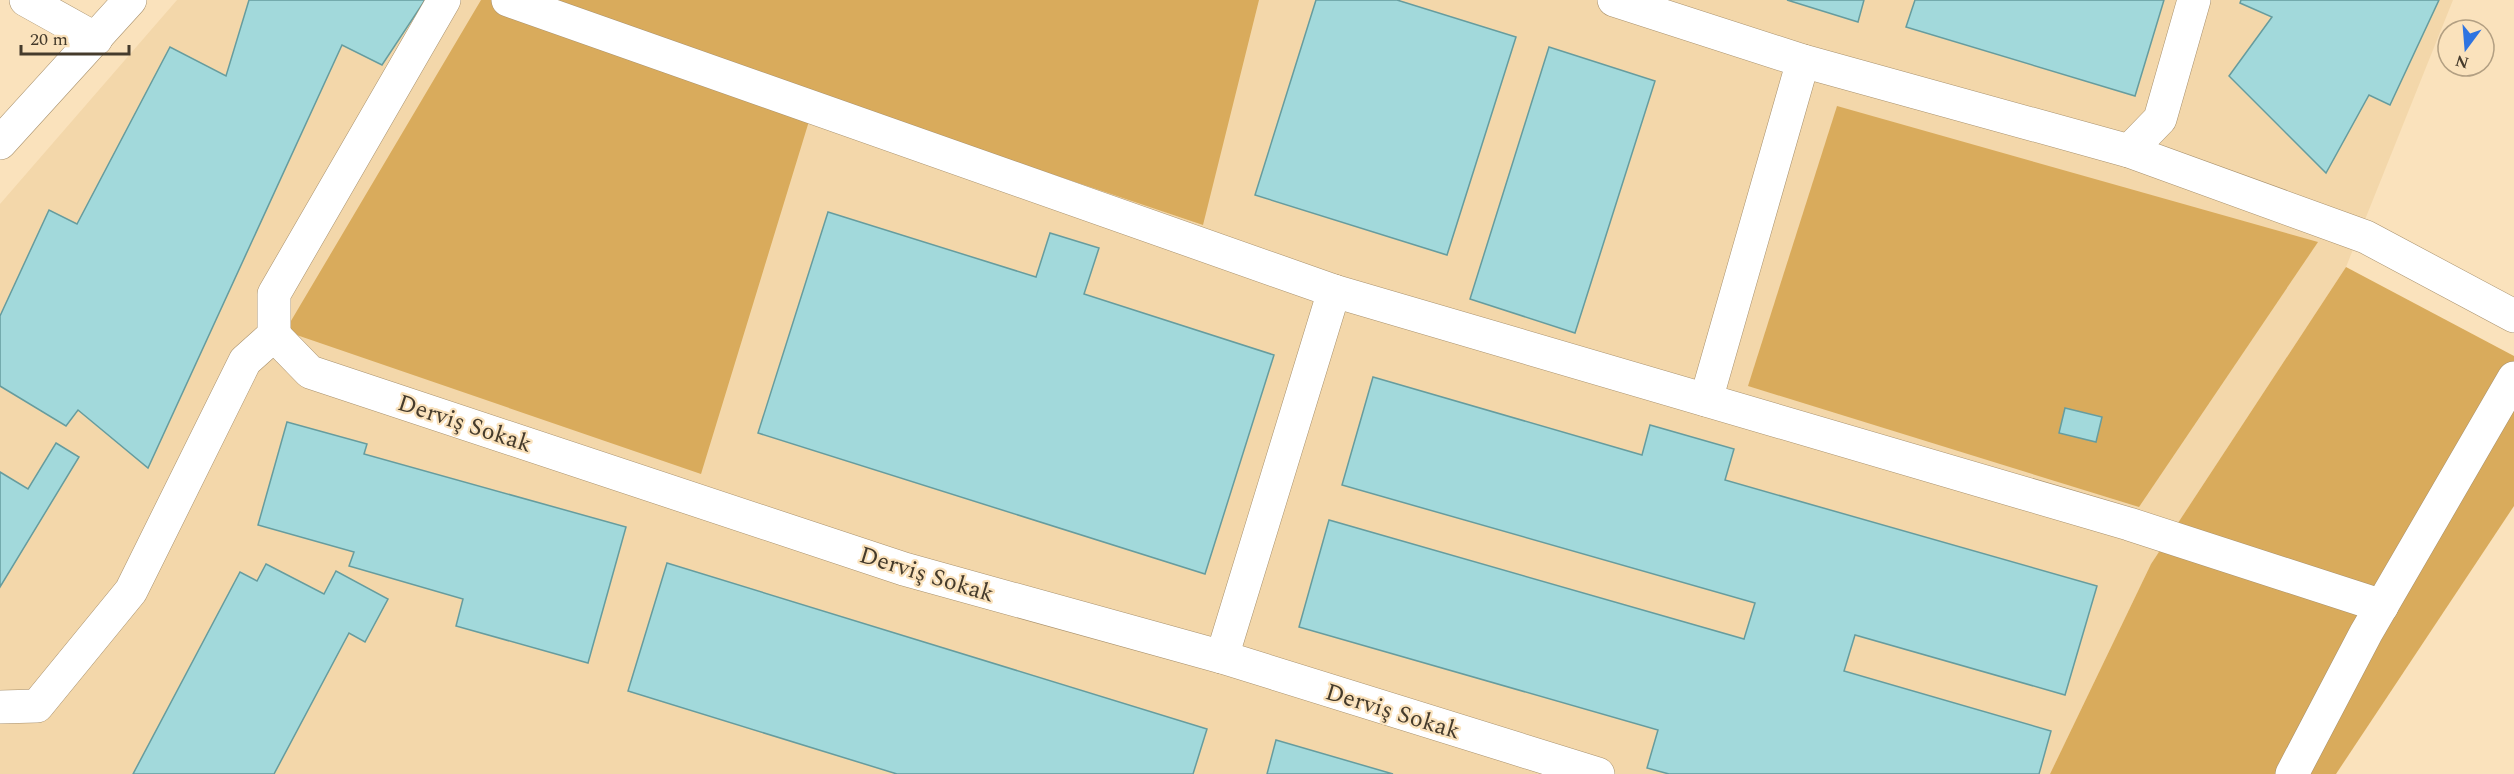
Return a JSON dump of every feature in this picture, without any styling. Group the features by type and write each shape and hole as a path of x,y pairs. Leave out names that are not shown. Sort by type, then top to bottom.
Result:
{"street":[{"path":"26,0 96,39"},
{"path":"0,143 130,0"},
{"path":"0,707 37,706 131,591 245,361 274,335 274,294 444,0"},
{"path":"508,0 1334,291 2129,524 2382,606"},
{"path":"1614,0 1803,61 2129,151 2366,237 2514,316"},
{"path":"2129,151 2160,119 2194,0"},
{"path":"1706,400 1803,61"},
{"path":"1222,657 1334,291"},
{"name":"Derviş Sokak","path":"274,335 310,372 904,569 1222,657 1598,774"},
{"path":"2292,774 2382,606 2514,378"}],"shaded area":[{"path":"177,0 2453,0 2446,18 2436,18 2436,42 2346,267 2151,564 2050,774 0,774 0,204"},
{"path":"481,0 1259,0 1203,225 817,95 701,474 285,331"},
{"path":"1837,106 2318,242 2139,507 1748,386"},
{"path":"2346,267 2514,356 2514,506 2336,774 2050,774 2151,564"}],"building":[{"path":"249,0 425,0 382,65 342,45 148,468 78,410 66,426 0,386 0,316 49,210 77,224 170,47 226,76"},
{"path":"1316,0 1397,0 1516,37 1447,255 1255,195"},
{"path":"1787,0 1864,0 1858,22"},
{"path":"1915,0 2164,0 2135,96 1906,27"},
{"path":"2241,0 2439,0 2390,105 2369,95 2326,173 2229,76 2272,17 2240,3"},
{"path":"1549,47 1655,81 1575,333 1470,299"},
{"path":"828,212 1036,277 1050,233 1099,248 1084,294 1274,355 1205,574 758,433"},
{"path":"1373,377 1642,455 1650,425 1734,449 1725,480 2097,586 2065,695 1855,635 1844,671 2051,731 2039,774 1669,774 1647,768 1658,730 1299,627 1329,520 1744,639 1755,603 1342,485"},
{"path":"2065,408 2102,417 2096,442 2059,433"},
{"path":"287,422 367,444 364,454 626,527 588,663 456,626 463,599 349,566 354,552 258,525"},
{"path":"56,443 79,457 0,587 0,472 28,489"},
{"path":"667,563 1207,729 1193,774 897,774 628,691"},
{"path":"266,564 324,594 336,571 388,599 365,642 349,633 274,774 133,774 240,572 257,581"},
{"path":"1276,740 1393,774 1267,774"}]}
